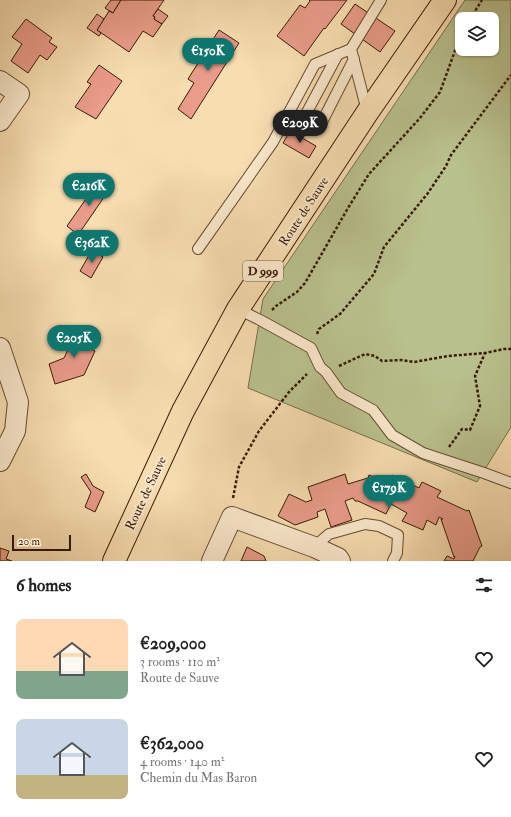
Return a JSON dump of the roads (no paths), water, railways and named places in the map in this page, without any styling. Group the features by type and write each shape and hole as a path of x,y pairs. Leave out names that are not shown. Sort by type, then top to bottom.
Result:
{"main road":[{"name":"Route de Sauve","path":"114,561 183,411 238,309 367,113 445,0"}],"street":[{"path":"0,81 19,94 0,121"},
{"path":"0,348 18,402 15,431 0,461"},
{"path":"212,561 232,517 314,547 338,558 340,561"}],"lane":[{"path":"198,249 273,142 315,64 351,49 381,0"},
{"path":"351,49 367,113"},
{"path":"338,54 306,114 321,124 354,59"},
{"path":"238,309 311,348 323,369 341,393 373,410 392,435 423,453 511,483"},
{"path":"314,547 329,534 365,524 379,526 398,535 397,553 393,561"}]}
